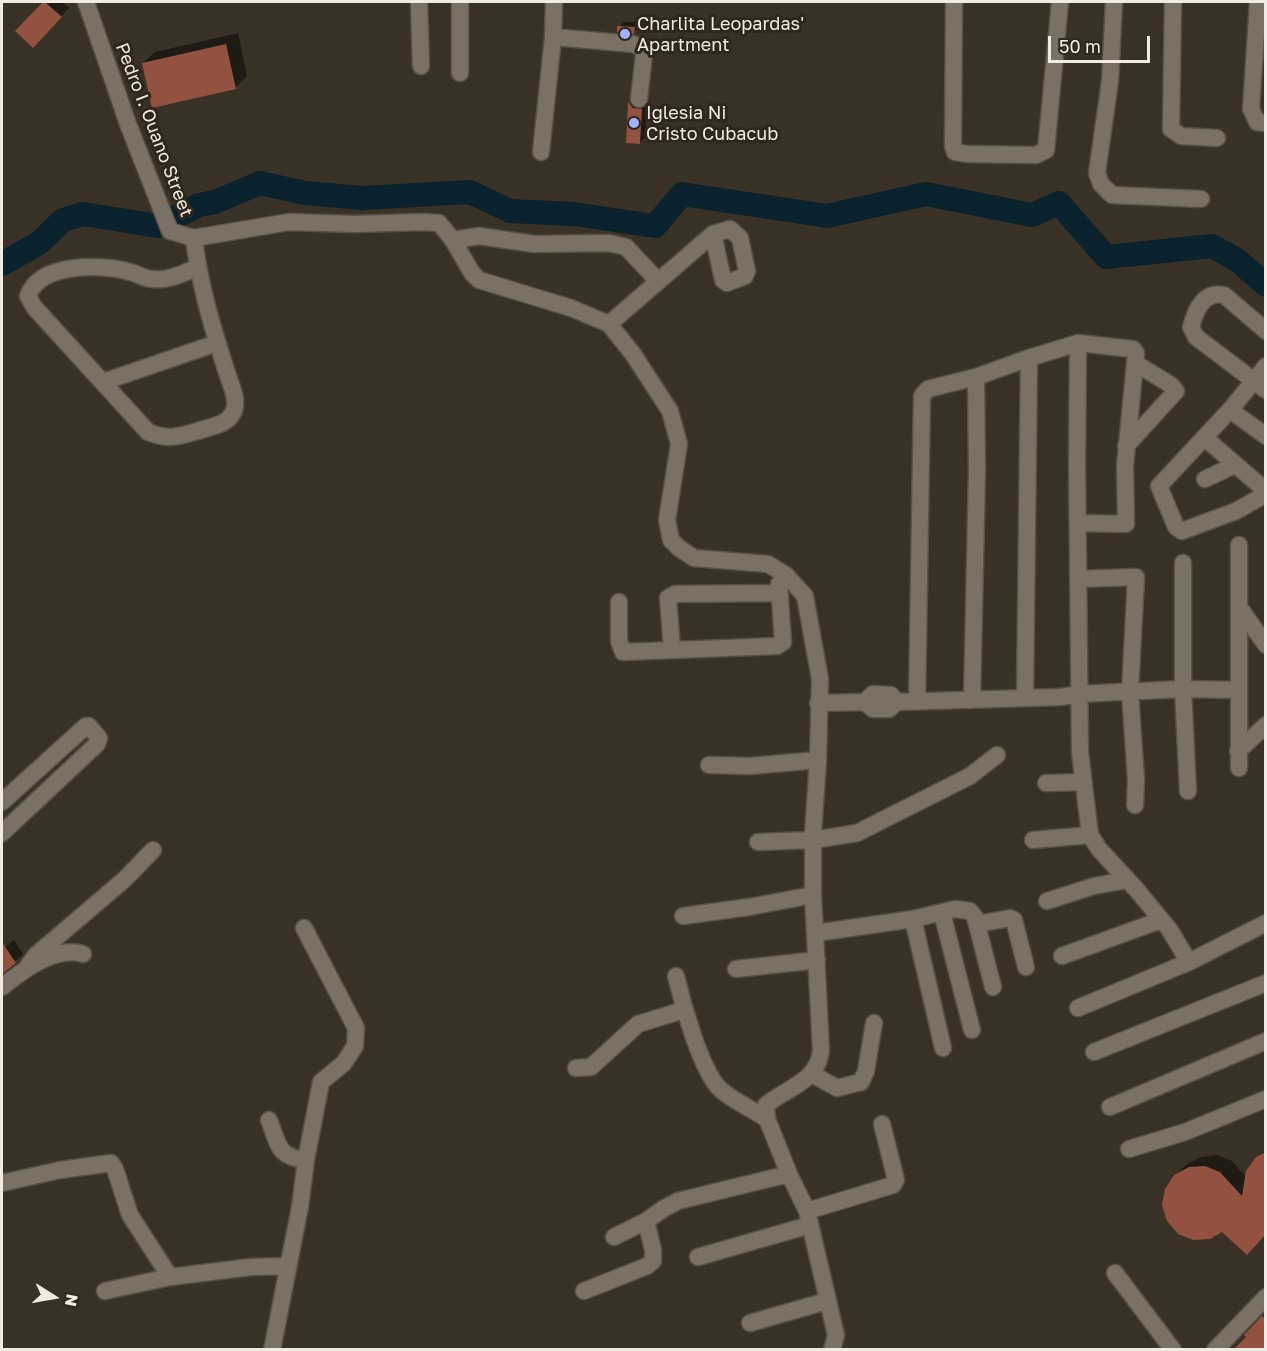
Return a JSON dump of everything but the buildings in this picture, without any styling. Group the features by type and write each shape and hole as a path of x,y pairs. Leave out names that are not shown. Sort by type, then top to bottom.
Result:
{"street":[{"name":"Pedro I. Ouano Street","path":"86,2 128,124 167,224 194,238 289,222 439,223 479,280 571,308 609,324"},
{"path":"419,2 422,66"},
{"path":"460,2 460,73"},
{"path":"541,152 553,37 554,2"},
{"path":"954,2 954,152 1036,155 1046,150 1060,2"},
{"path":"1114,2 1110,81 1097,174 1101,184 1112,195 1201,199"},
{"path":"1173,2 1171,129 1181,136 1217,138"},
{"path":"1266,3 1258,2 1251,109 1257,122 1266,123"},
{"path":"553,37 633,44 642,48 644,54 639,99"},
{"path":"713,234 657,280 609,324 633,354 670,411 679,444 667,520 671,540 694,558 768,564 786,575 805,596 820,679 813,895 821,1051 819,1063 812,1074 766,1105 767,1119 808,1218 836,1335 832,1350"},
{"path":"453,240 479,236 534,244 609,243 626,247 657,280"},
{"path":"194,238 198,267 217,344 236,400 234,412 225,422 174,438 163,438 148,432 34,308 28,296 31,288 44,277 71,268 94,267 129,272 152,279 173,277 198,267"},
{"path":"1259,385 1196,337 1191,327 1195,310 1208,297 1216,293 1224,295 1266,331"},
{"path":"1078,343 1080,753 1090,835 1099,849 1169,929 1189,962"},
{"path":"917,701 922,396 928,389 976,377 1078,343 1133,349 1136,353 1126,446 1126,524 1078,523"},
{"path":"103,382 217,344"},
{"path":"1025,697 1029,358"},
{"path":"1126,446 1176,391 1171,385 1135,363"},
{"path":"1205,438 1266,493 1236,511 1185,531 1176,527 1159,486 1230,410 1259,385 1266,366"},
{"path":"972,700 977,470 976,377"},
{"path":"1230,410 1266,436"},
{"path":"1205,479 1234,465"},
{"path":"1239,545 1239,768"},
{"path":"1183,562 1183,689 1188,791"},
{"path":"619,602 619,641 623,652 777,646 783,642 779,584 786,575"},
{"path":"1079,579 1136,577 1130,692 1137,780 1135,805"},
{"path":"672,649 668,598 675,594 779,593"},
{"path":"1239,607 1266,645"},
{"path":"818,703 865,702 873,709 889,709 897,702 1061,697 1079,694 1183,689 1238,690"},
{"path":"1238,751 1266,725"},
{"path":"2,802 86,726 89,726 99,738 97,744 2,833"},
{"path":"758,842 813,840 856,833 970,776 997,755"},
{"path":"709,765 750,766 818,759"},
{"path":"1046,783 1083,782"},
{"path":"1033,840 1090,835"},
{"path":"2,987 125,879 153,850"},
{"path":"1047,901 1094,886 1127,880"},
{"path":"683,916 813,895"},
{"path":"816,933 913,919 955,909 970,911 978,924 993,987"},
{"path":"942,913 972,1030"},
{"path":"978,924 1010,918 1014,920 1026,967"},
{"path":"913,919 943,1048"},
{"path":"1062,956 1161,920"},
{"path":"1078,1008 1189,962 1266,923"},
{"path":"272,1350 321,1082 344,1063 355,1046 356,1028 304,928"},
{"path":"28,966 67,951 83,954"},
{"path":"736,969 816,960"},
{"path":"676,976 684,1010 704,1062 716,1085 767,1119"},
{"path":"1094,1052 1266,983"},
{"path":"576,1068 591,1067 638,1024 684,1010"},
{"path":"812,1074 837,1088 861,1082 866,1071 874,1023"},
{"path":"1110,1107 1266,1041"},
{"path":"1129,1149 1185,1132 1266,1099"},
{"path":"269,1120 284,1154 306,1160"},
{"path":"698,1257 893,1185 896,1180 882,1124"},
{"path":"2,1183 60,1170 111,1163 130,1215 170,1277"},
{"path":"614,1237 678,1201 789,1174"},
{"path":"584,1291 647,1266 653,1261 653,1250 646,1221"},
{"path":"105,1291 170,1277 251,1267 287,1266"},
{"path":"1115,1274 1173,1350"},
{"path":"1215,1350 1266,1297"},
{"path":"750,1323 827,1301"}],"waterway":[{"path":"2,264 39,243 63,220 83,214 158,226 199,205 215,202 260,183 305,193 362,198 470,192 510,211 574,214 655,226 682,194 827,216 926,194 1032,215 1059,203 1106,257 1212,246 1237,260 1266,285"}],"place":[{"name":"Charlita Leopardas' Apartment","path":"625,34"},
{"name":"Iglesia Ni Cristo Cubacub","path":"634,123"}]}
